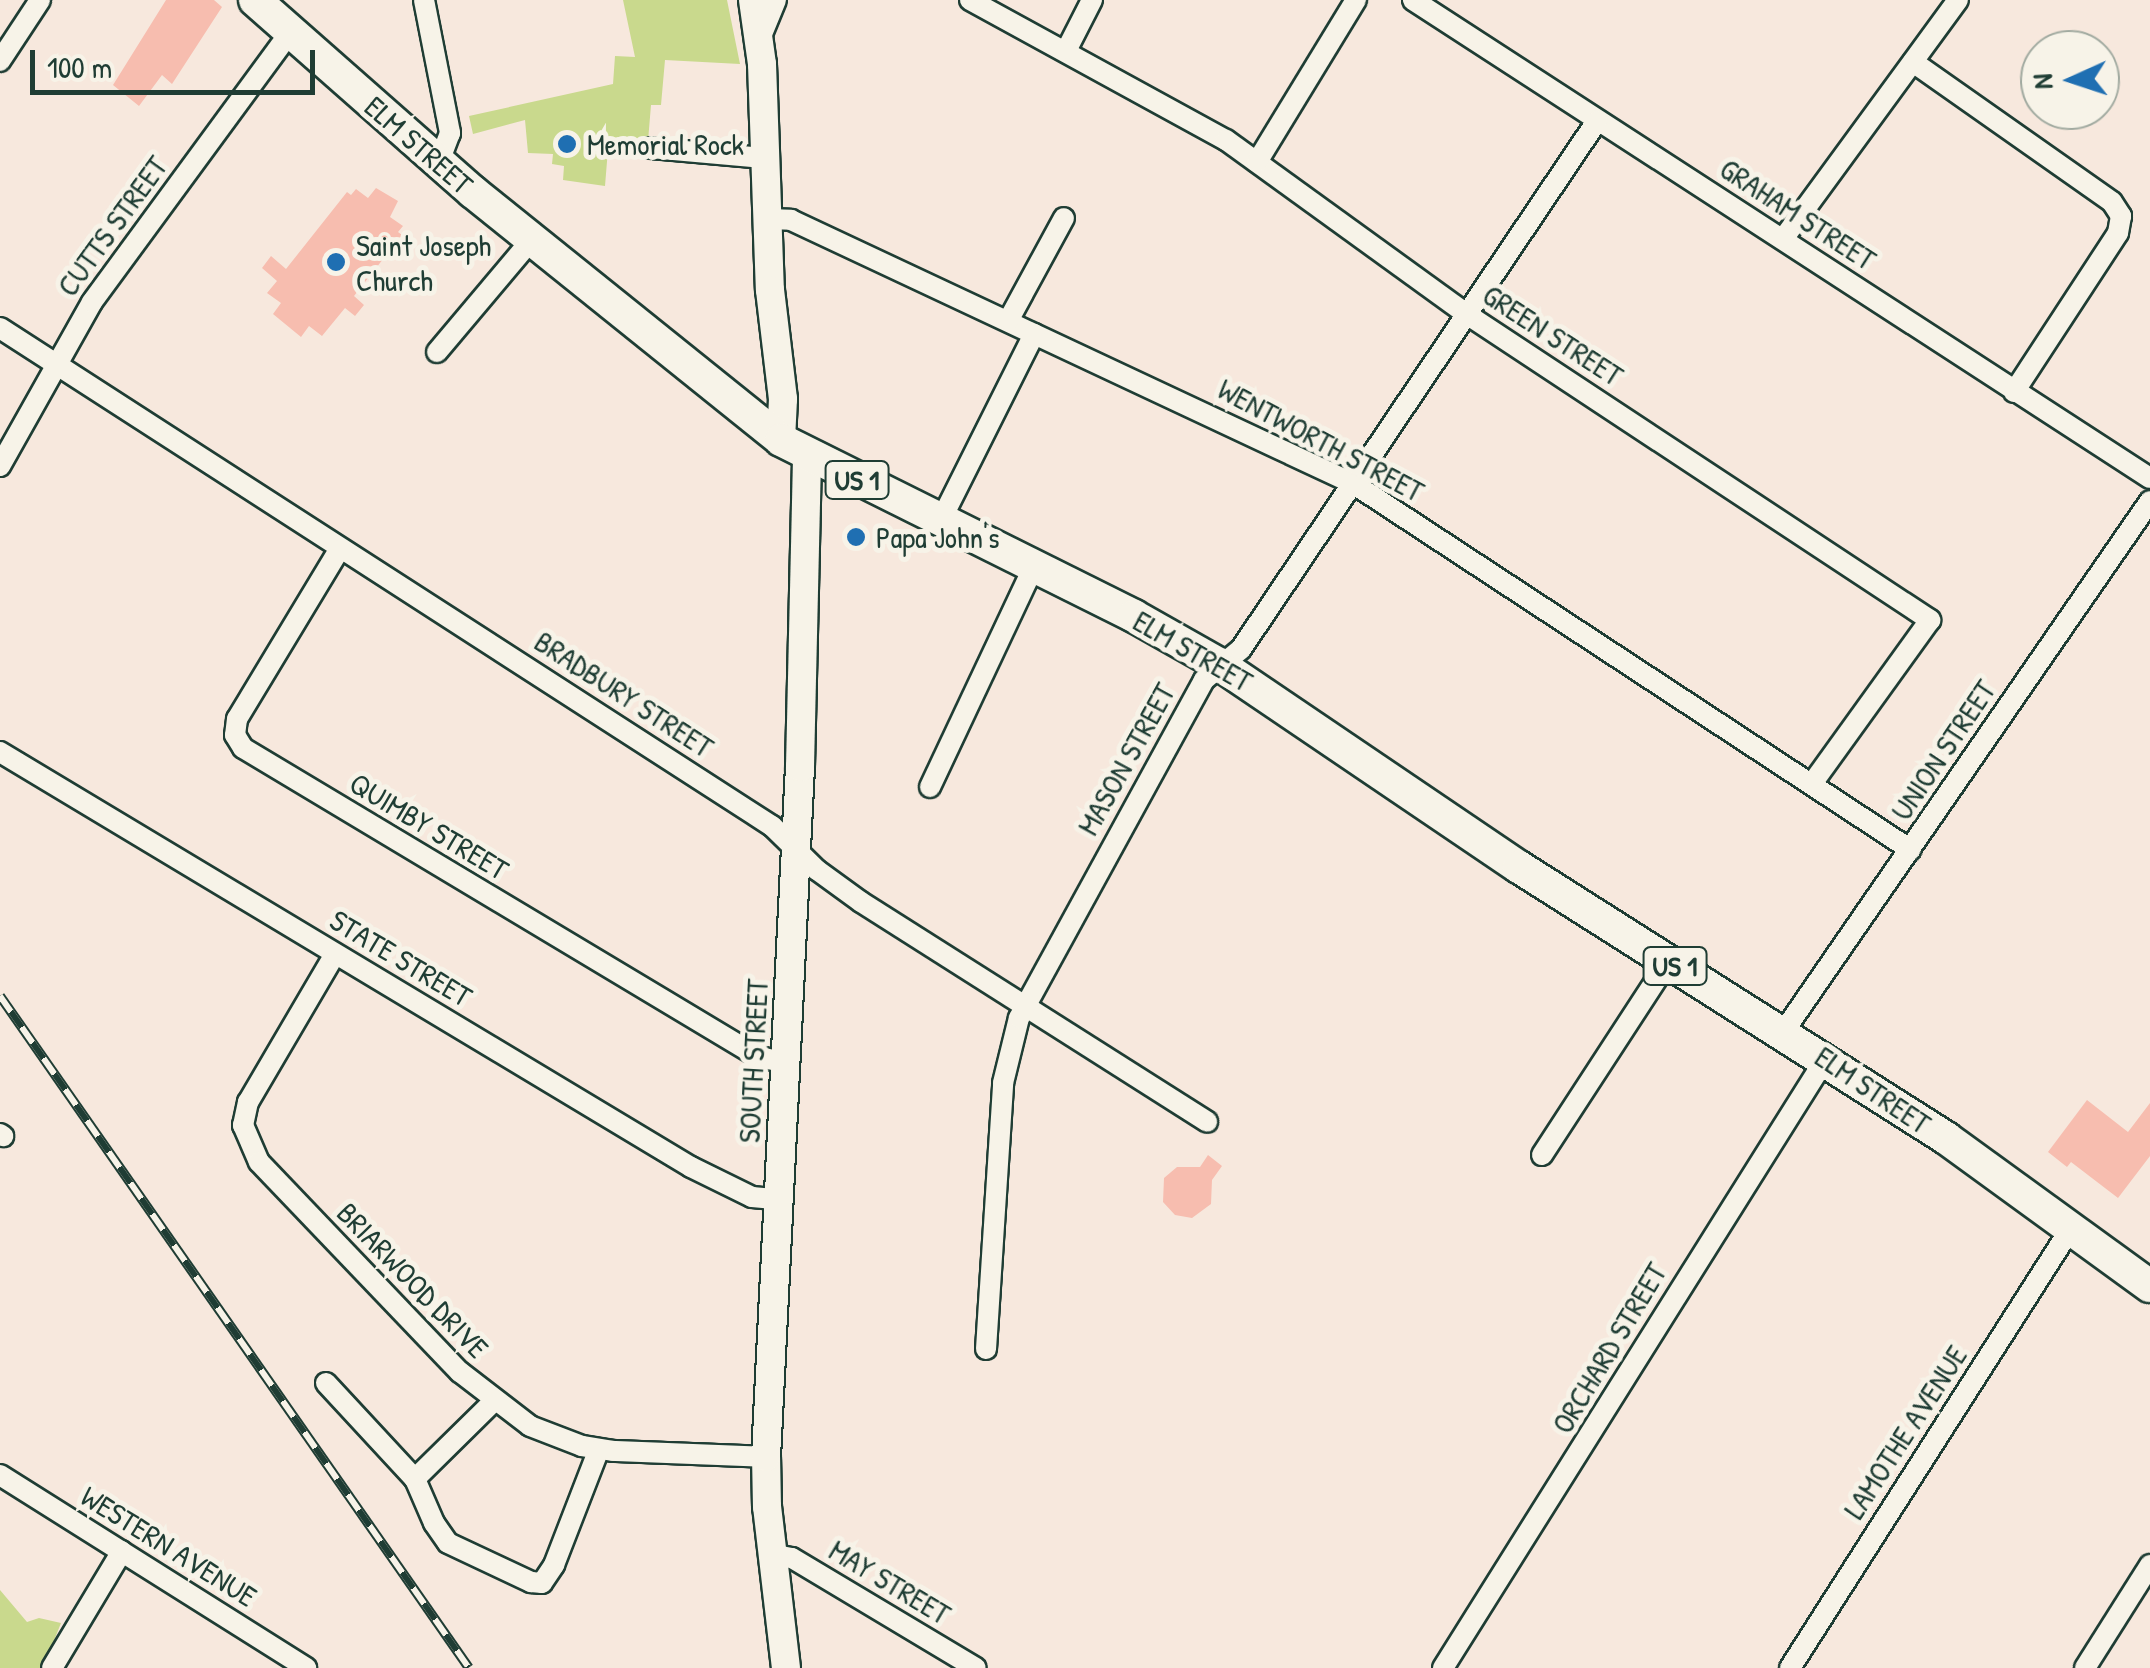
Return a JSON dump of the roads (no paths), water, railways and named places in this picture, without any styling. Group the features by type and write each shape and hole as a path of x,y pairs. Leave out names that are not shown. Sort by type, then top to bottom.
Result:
{"main road":[{"name":"ELM STREET","path":"256,0 438,164 794,448 1034,566 1219,664 1519,867 1826,1058 2150,1286"}],"street":[{"path":"0,61 40,0"},
{"path":"424,0 450,133 438,164"},
{"name":"SOUTH STREET","path":"753,0 760,39 767,220 783,399 794,448 796,846 766,1457 771,1554 786,1668"},
{"path":"760,39 776,0"},
{"name":"GREEN STREET","path":"970,0 1192,119 1258,162 1468,316 1930,620 1813,782"},
{"path":"1066,50 1092,0"},
{"path":"1258,162 1356,0"},
{"name":"GRAHAM STREET","path":"1413,0 2150,478"},
{"path":"1784,239 1958,0"},
{"name":"CUTTS STREET","path":"0,466 92,302 291,31"},
{"path":"1913,62 2112,202 2121,216 2118,234 2014,392"},
{"name":"MASON STREET","path":"986,1349 1002,1084 1011,1040 1025,1006 1204,680 1241,650 1598,121"},
{"path":"651,148 764,158"},
{"path":"1008,322 1064,218"},
{"name":"WENTWORTH STREET","path":"767,220 791,220 1354,484 1813,782 1911,850"},
{"path":"436,352 532,239"},
{"name":"BRADBURY STREET","path":"0,328 339,550 756,815 796,846 817,870 861,902 1207,1122"},
{"path":"941,520 1034,334"},
{"name":"UNION STREET","path":"1784,1032 2150,500"},
{"name":"QUIMBY STREET","path":"339,550 236,719 235,735 242,748 757,1056 786,1063"},
{"path":"930,787 1034,566"},
{"name":"STATE STREET","path":"0,752 721,1184 752,1197 778,1199"},
{"name":"BRIARWOOD DRIVE","path":"335,954 253,1090 243,1115 248,1143 287,1193 492,1402 530,1426 598,1449 766,1457"},
{"path":"1542,1155 1668,962"},
{"name":"ORCHARD STREET","path":"1443,1668 1826,1058"},
{"name":"LAMOTHE AVENUE","path":"1790,1668 2071,1228"},
{"path":"326,1383 415,1478 434,1523 448,1543 530,1582 542,1583 554,1565 598,1449"},
{"path":"415,1478 492,1402"},
{"name":"WESTERN AVENUE","path":"0,1475 306,1668"},
{"path":"52,1668 122,1551"},
{"name":"MAY STREET","path":"771,1554 792,1558 976,1668"},
{"path":"2085,1668 2150,1565"}],"railway":[{"path":"0,996 469,1668"}],"place":[{"name":"Memorial Rock","path":"567,144"},
{"name":"Saint Joseph Church","path":"336,262"},
{"name":"Papa John's","path":"856,537"}]}
